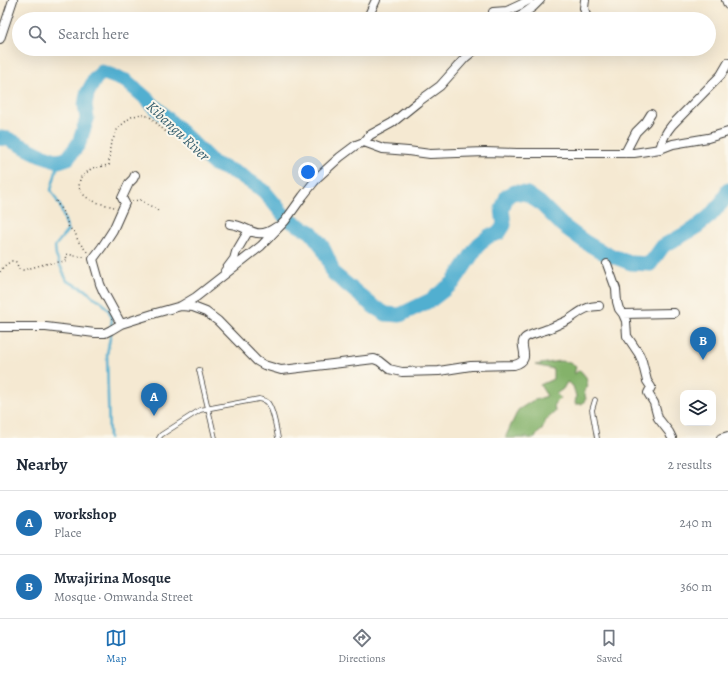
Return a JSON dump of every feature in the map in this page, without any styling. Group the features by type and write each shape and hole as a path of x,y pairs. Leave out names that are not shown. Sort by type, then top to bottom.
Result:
{"street":[{"path":"0,39 13,0"},
{"path":"370,12 376,0"},
{"path":"493,12 507,11 529,0"},
{"path":"526,12 540,0"},
{"path":"585,0 585,12"},
{"path":"726,0 728,5"},
{"path":"0,327 46,327 105,333 121,324 156,312 181,306 196,297 261,246 285,221 318,177 356,145 364,142 370,135 392,123 440,86 467,56"},
{"path":"660,149 666,133 672,125 721,74 728,63"},
{"path":"625,154 636,132 646,122 651,114"},
{"path":"364,142 383,148 430,154 485,152 625,154 660,149 673,144 708,138 728,132"},
{"path":"121,324 101,288 93,259 109,237 119,218 125,203 122,198 129,183 135,175"},
{"path":"230,224 257,233 268,232 285,221"},
{"path":"215,282 234,259 236,252 249,230"},
{"path":"606,264 616,289 619,308 626,321 627,336 642,361 647,381 651,387 648,393 654,403 658,418 672,438"},
{"path":"181,306 206,312 228,330 257,361 280,370 374,359 389,369 402,372 439,371 471,366 514,365 520,363 523,360 523,340 526,336 567,321 587,308 599,306"},
{"path":"623,314 674,313"},
{"path":"721,438 728,436"}],"lane":[{"path":"199,370 215,438"},
{"path":"159,438 200,410 259,399 268,403 272,410 278,438"},
{"path":"595,400 592,410 597,438"}],"path":[{"path":"119,218 119,209 102,203 97,203 85,197 79,187 80,178 92,168 109,164 110,146 118,128 131,117 141,114 150,117 167,133 169,137"},
{"path":"125,203 140,200 160,213"},
{"path":"56,201 65,216 69,228 75,232 78,241 93,259"},
{"path":"0,272 2,267 12,261 16,262 19,269 23,270 45,264 66,261 66,255 68,254 93,259"}],"green space":[{"path":"559,361 570,362 576,367 574,374 580,370 586,377 588,387 584,391 586,399 582,404 575,404 576,396 573,386 567,382 563,389 556,394 560,398 554,404 555,412 546,420 542,430 535,438 505,438 518,410 532,401 547,396 540,385 553,379 553,369 535,365"}],"waterway":[{"name":"Kibangu River","path":"0,138 8,139 41,155 59,161 68,158 79,143 87,119 85,105 87,94 95,79 102,72 126,81 147,99 214,164 239,174 264,191 287,219 311,232 322,246 333,273 374,307 386,314 400,315 431,300 453,283 479,244 489,236 499,233 504,225 502,209 507,196 515,192 527,194 540,203 562,225 585,242 604,253 631,263 650,264 663,246 694,229 710,216 722,202 728,190"},
{"path":"59,161 51,190 60,206 68,230 55,246 56,256 67,281 86,290 92,296 101,301 109,311 112,318 111,328"},
{"path":"109,438 107,354 111,333"}],"place":[{"name":"Mwajirina Mosque","path":"703,360"},
{"name":"workshop","path":"154,416"}]}
